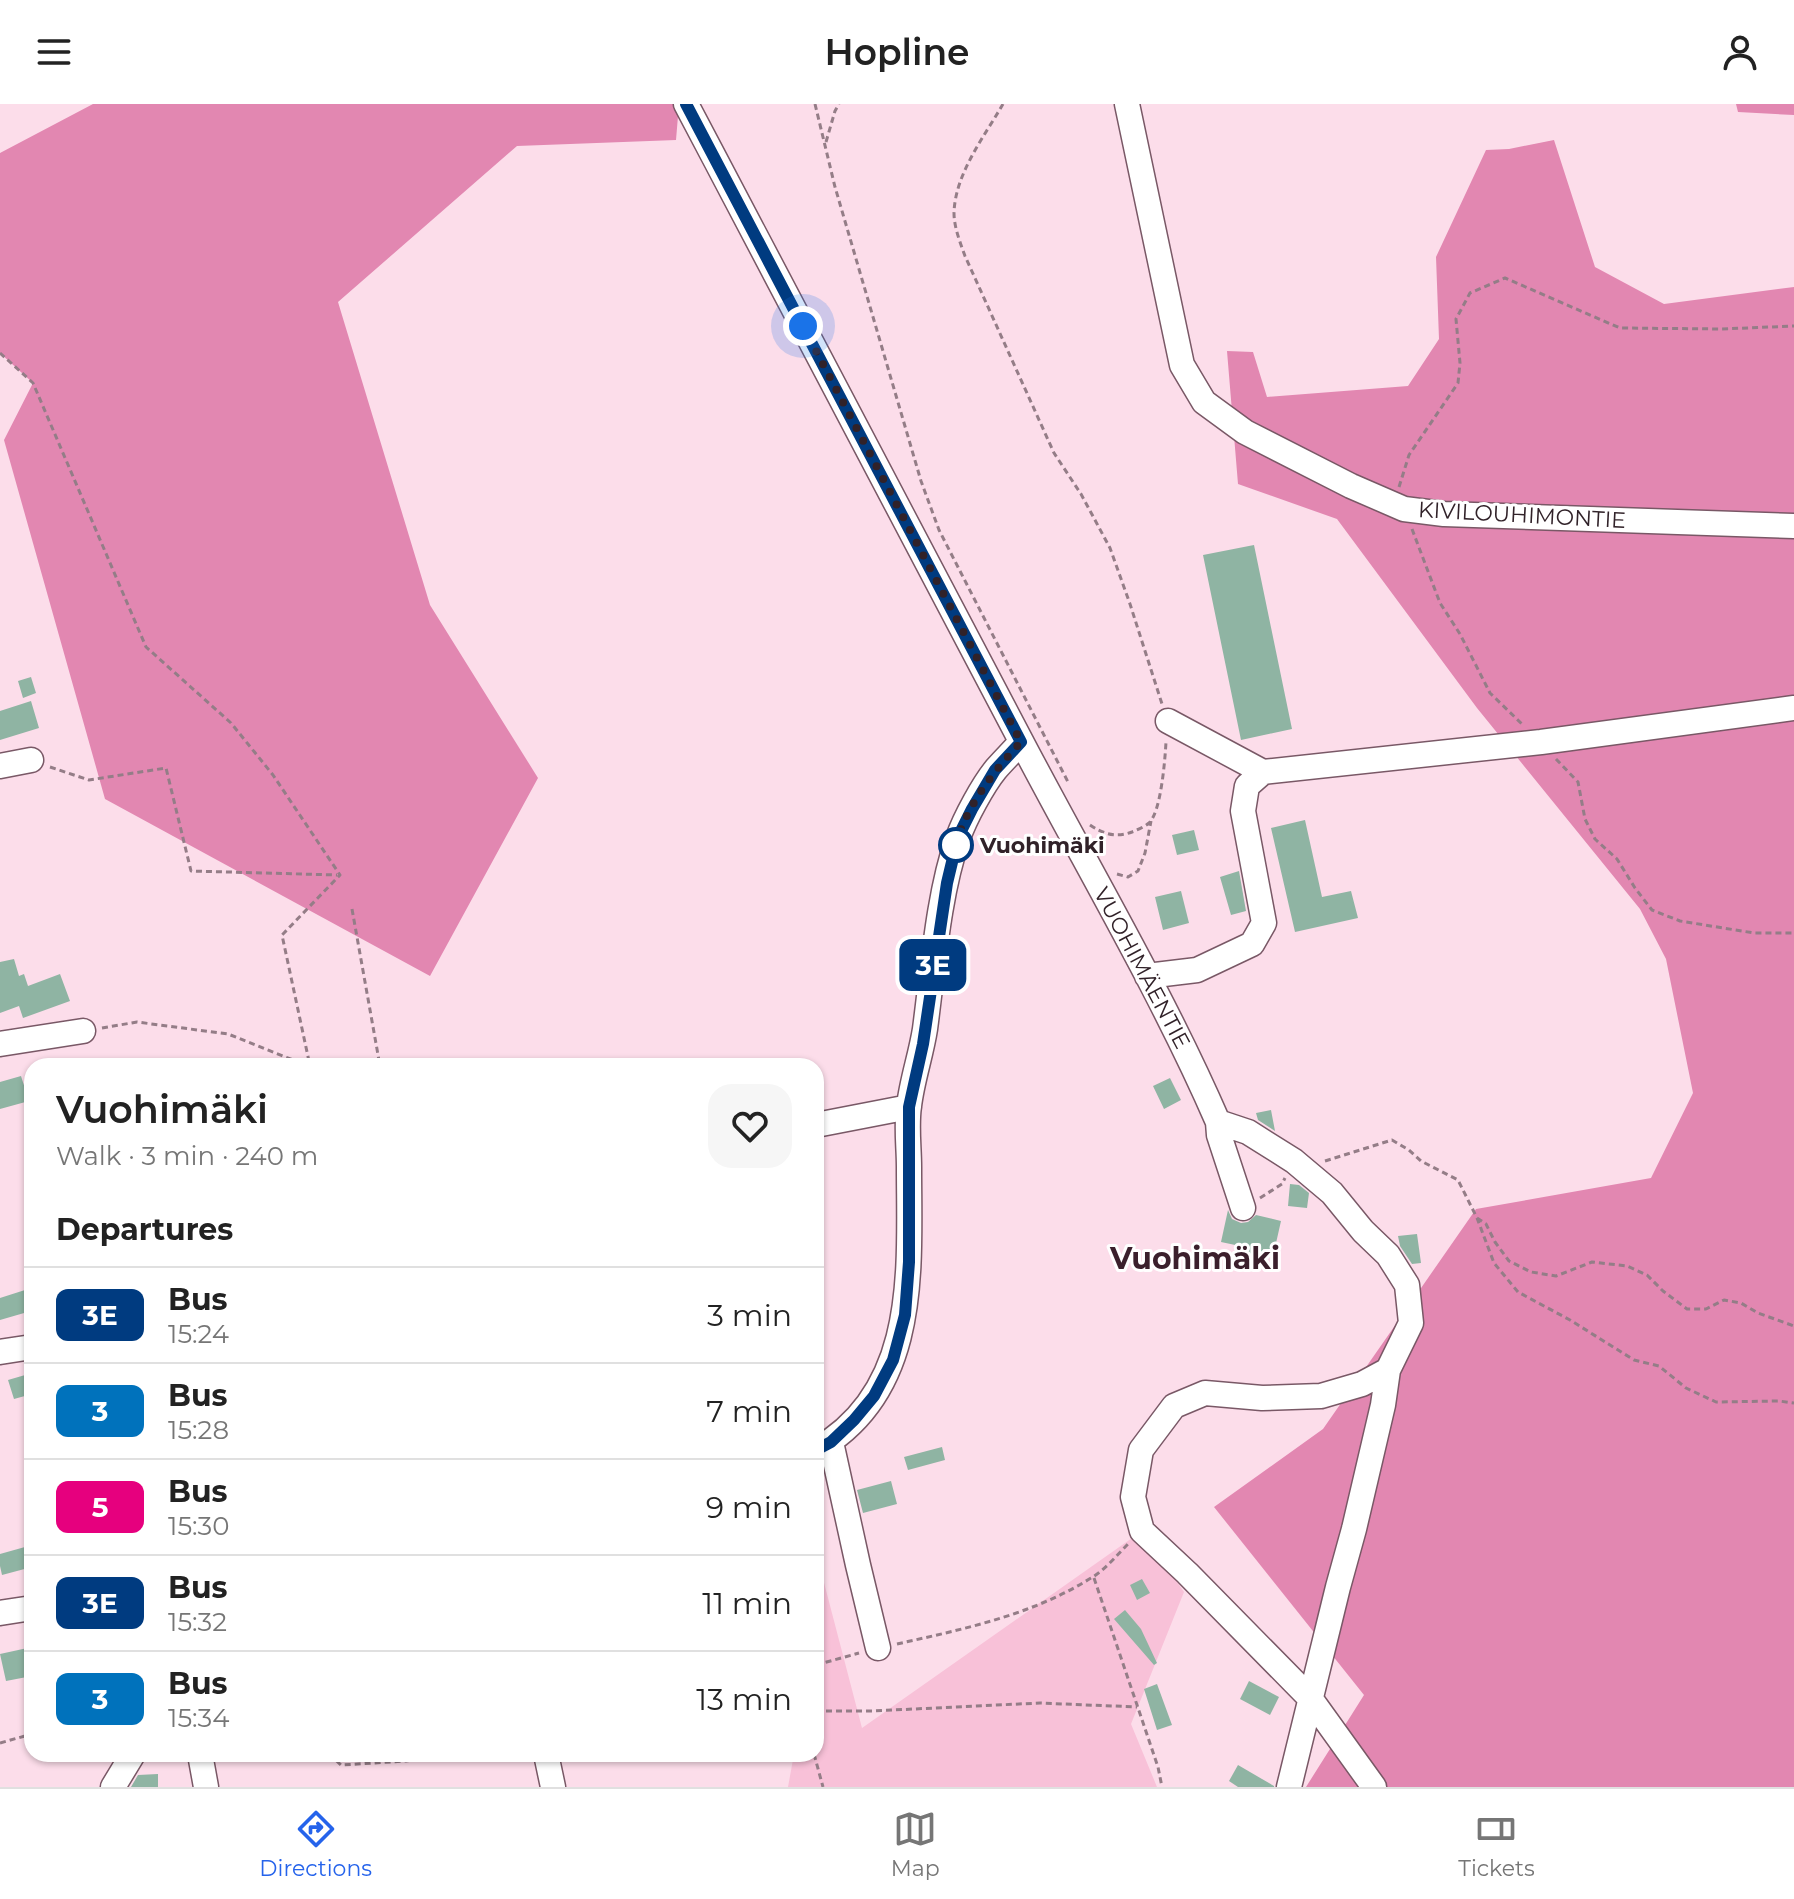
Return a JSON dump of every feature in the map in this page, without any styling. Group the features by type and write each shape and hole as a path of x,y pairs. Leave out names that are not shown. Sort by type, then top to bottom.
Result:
{"street":[{"name":"VUOHIMÄENTIE","path":"686,104 1200,1080 1218,1122 1219,1135 1243,1208"},
{"name":"KIVILOUHIMONTIE","path":"1127,104 1182,365 1204,402 1245,432 1351,486 1404,509 1444,514 1794,526"},
{"path":"1168,721 1263,772 1541,742 1794,708"},
{"path":"878,1648 824,1446 854,1420 874,1396 893,1360 905,1315 909,1262 909,1107 923,1044 947,883 958,837 995,770 1021,742"},
{"path":"0,766 31,760"},
{"path":"1147,976 1197,970 1252,944 1264,923 1243,811 1247,786 1263,772"},
{"path":"0,1044 83,1031"},
{"path":"824,1123 909,1107"},
{"path":"1218,1122 1248,1132 1298,1164 1332,1193 1363,1231 1388,1255 1407,1285 1411,1323 1388,1370 1383,1405 1354,1529 1289,1787"},
{"path":"0,1352 24,1348"},
{"path":"1374,1787 1310,1698 1142,1531 1133,1497 1141,1450 1174,1406 1205,1393 1262,1398 1321,1396 1362,1384 1388,1370"},
{"path":"0,1613 24,1609"},
{"path":"113,1787 128,1762"},
{"path":"201,1762 206,1787"},
{"path":"548,1762 553,1787"}],"path":[{"path":"815,104 835,187 917,467 939,530 1072,791"},
{"path":"825,145 839,104"},
{"path":"1003,104 966,169 956,196 954,215 957,233 1054,453 1081,494 1110,548 1168,721 1165,769 1145,853 1138,871 1128,877 1114,873"},
{"path":"1794,326 1620,328 1505,278 1470,293 1456,319 1460,363 1458,383 1409,455 1399,489 1440,603 1460,634 1490,693 1578,782 1585,819 1595,839 1617,859 1652,910 1680,921 1754,933 1794,933"},
{"path":"0,353 33,383 146,647 231,723 273,775 340,875"},
{"path":"31,760 89,780 166,768 191,871 340,875"},
{"path":"1085,815 1096,837"},
{"path":"1091,825 1102,833 1121,836 1151,821"},
{"path":"307,1058 282,935 340,875"},
{"path":"352,909 379,1058"},
{"path":"83,1031 137,1022 228,1034 289,1058"},
{"path":"1243,1208 1282,1184 1298,1164 1392,1140 1421,1161 1458,1180 1494,1263 1518,1292 1634,1360 1659,1366 1686,1388 1716,1402 1794,1403"},
{"path":"1477,1218 1486,1224 1509,1261 1531,1272 1556,1276 1592,1262 1627,1266 1647,1275 1687,1309 1706,1309 1724,1300 1741,1303 1758,1313 1794,1326"},
{"path":"824,1663 981,1626 1040,1605 1094,1577 1142,1531"},
{"path":"1094,1577 1162,1787"},
{"path":"824,1711 1040,1703 1137,1707"},
{"path":"0,1743 24,1736"},
{"path":"338,1762 341,1765 390,1762"},
{"path":"816,1762 823,1787"}],"shaded area":[{"path":"93,104 679,104 676,140 517,146 338,302 430,605 538,778 430,976 105,799 4,440 33,383 0,353 0,153"},
{"path":"1736,104 1794,104 1794,115 1738,112"},
{"path":"1554,140 1595,267 1664,304 1794,287 1794,1787 1306,1787 1364,1695 1214,1507 1323,1429 1476,1209 1651,1178 1693,1093 1666,959 1640,909 1477,708 1337,519 1238,484 1227,351 1253,352 1267,397 1408,386 1439,339 1436,257 1486,150"},
{"path":"1142,1531 1184,1592 1131,1724 1157,1787 788,1787 793,1762 824,1762 824,1583 862,1728"}],"building":[{"path":"1254,545 1292,729 1241,740 1203,555"},
{"path":"31,677 36,693 23,698 18,681"},
{"path":"31,701 39,728 0,740 0,711"},
{"path":"1305,820 1322,897 1351,891 1358,918 1295,932 1271,828"},
{"path":"1194,830 1199,850 1177,855 1172,835"},
{"path":"1239,871 1246,911 1231,915 1220,877"},
{"path":"1181,891 1189,923 1163,930 1155,897"},
{"path":"14,959 19,976 24,974 28,986 60,974 70,1001 23,1018 19,1006 0,1013 0,962"},
{"path":"21,1076 24,1102 0,1109 0,1082"},
{"path":"1170,1078 1181,1100 1164,1109 1153,1086"},
{"path":"1271,1110 1275,1131 1258,1120 1256,1113"},
{"path":"1290,1184 1299,1185 1309,1193 1307,1208 1288,1206"},
{"path":"1228,1210 1232,1219 1241,1223 1248,1222 1256,1215 1281,1221 1274,1252 1263,1249 1262,1258 1238,1253 1240,1246 1221,1242"},
{"path":"1417,1234 1421,1263 1412,1264 1400,1246 1398,1236"},
{"path":"24,1290 24,1313 0,1320 0,1298"},
{"path":"24,1375 24,1396 14,1399 8,1380"},
{"path":"942,1447 945,1460 908,1470 904,1457"},
{"path":"891,1481 897,1504 863,1513 857,1490"},
{"path":"24,1547 24,1569 2,1575 0,1554"},
{"path":"1142,1579 1150,1593 1137,1600 1130,1585"},
{"path":"1125,1610 1141,1629 1157,1663 1154,1665 1114,1619"},
{"path":"24,1649 24,1678 6,1681 0,1654"},
{"path":"1249,1681 1279,1697 1270,1715 1240,1699"},
{"path":"1157,1684 1172,1725 1157,1730 1144,1689"},
{"path":"1238,1765 1274,1787 1238,1787 1229,1781"},
{"path":"158,1774 158,1787 131,1787 138,1775"}],"bus line":[{"name":"3E","path":"686,104 1021,742 995,770 972,809 958,837 947,883 923,1044 909,1107 909,1262 905,1315 893,1360 874,1396 854,1420 824,1446"}],"place":[{"name":"Vuohimäki","path":"956,845"}],"district":[{"name":"Vuohimäki","path":"1195,1258"}],"route":[{"path":"803,326 1021,742 995,770 972,809 956,845"}]}
